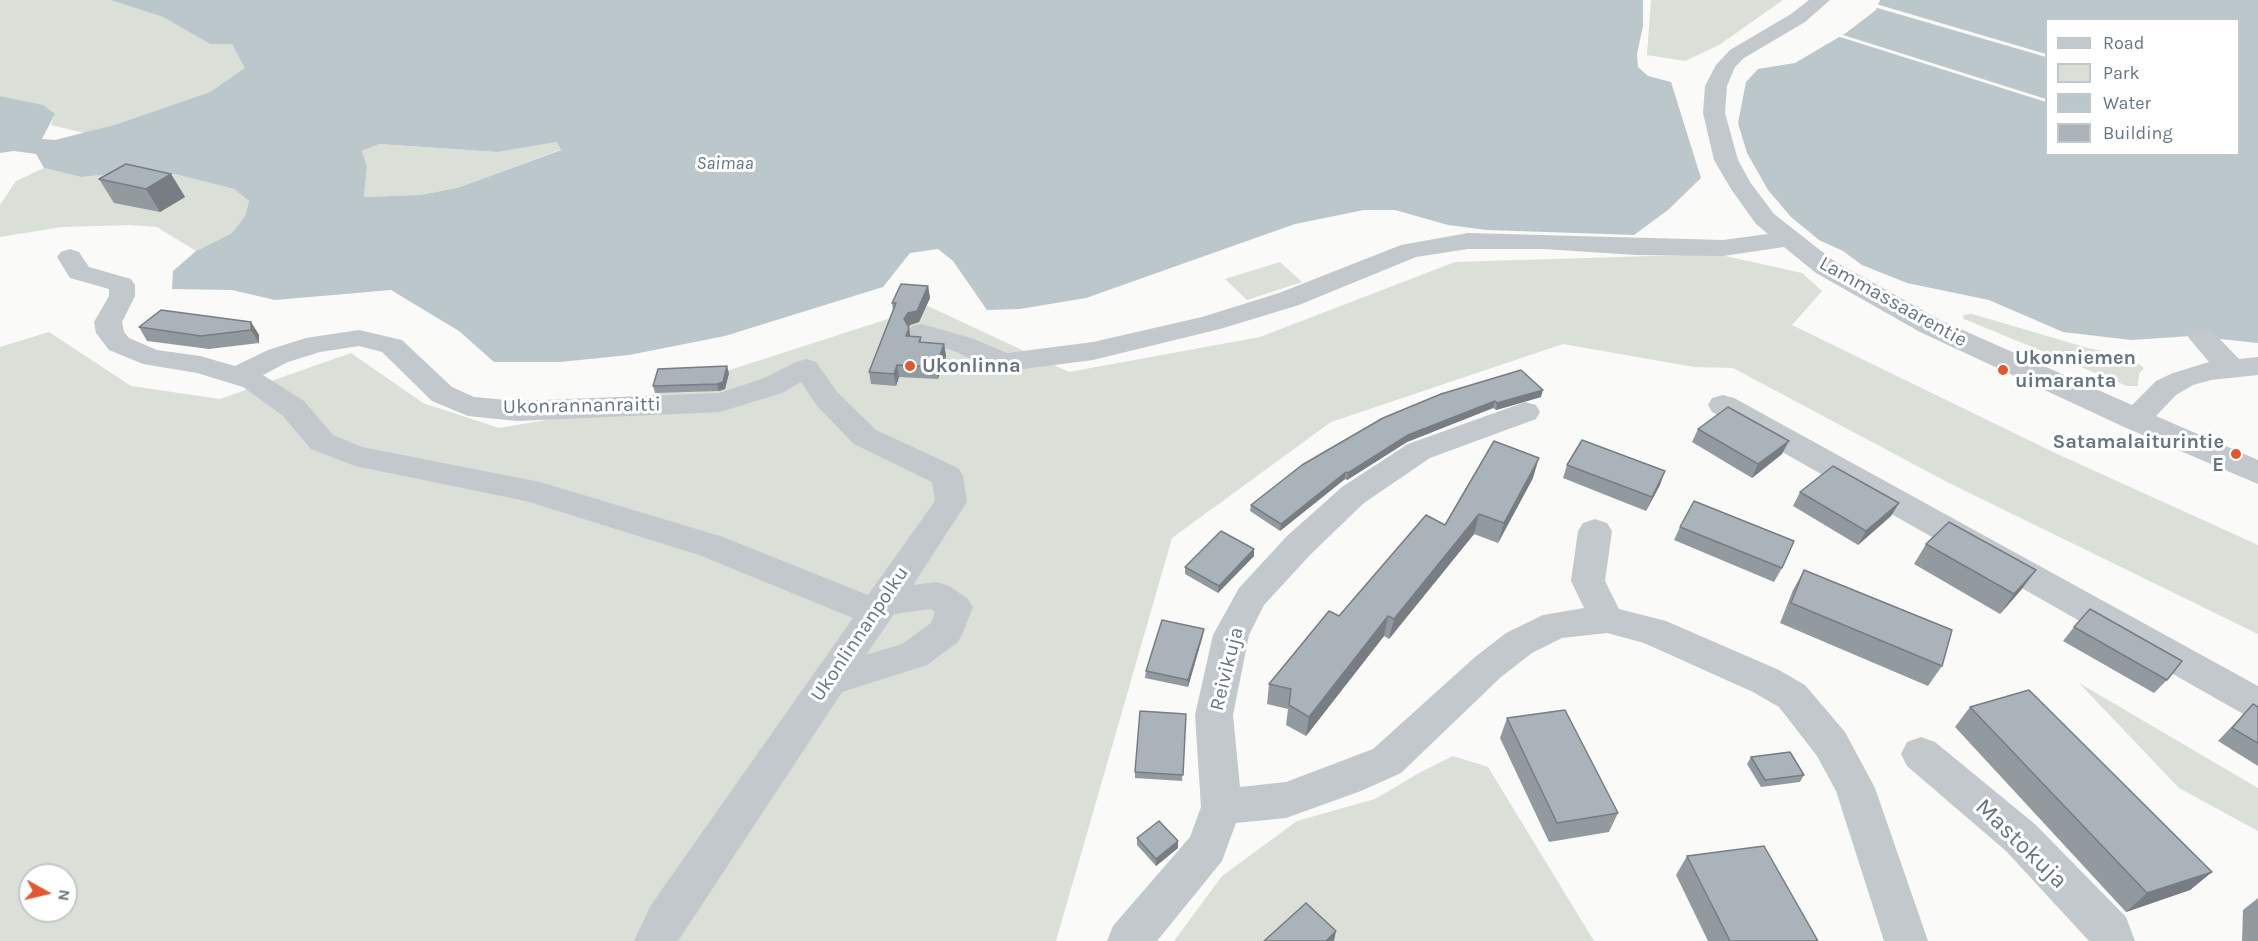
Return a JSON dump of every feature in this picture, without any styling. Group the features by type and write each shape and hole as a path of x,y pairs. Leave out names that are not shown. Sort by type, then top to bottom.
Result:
{"street":[{"name":"Lammassaarentie","path":"1821,0 1798,18 1737,54 1726,65 1716,86 1714,113 1726,160 1752,203 1787,239 1855,285 1905,313 2135,420 2258,473"},
{"path":"922,332 1007,362 1092,351 1210,323 1289,299 1410,250 1433,246 1468,241 1544,241 1636,247 1723,248 1787,239"},
{"path":"70,257 79,272 122,285 122,296 108,322 110,333 119,344 153,358 200,365 253,381 293,408 322,442 355,456 529,490 711,546 878,607 937,595 955,607 945,632 914,655 830,681"},
{"path":"2202,337 2245,367"},
{"name":"Ukonrannanraitti","path":"238,376 278,356 316,344 359,338 392,346 442,394 468,406 517,411 720,402 772,386 806,368"},
{"path":"2135,420 2172,385 2208,371 2245,367"},
{"name":"Ukonlinnanpolku","path":"656,941 666,920 951,502 947,476 865,437 827,399 806,368"},
{"path":"1724,405 2258,704"},
{"name":"Reivikuja","path":"1129,941 1207,848 1221,807 1214,715 1231,635 1251,597 1299,545 1353,495 1419,451 1525,412"},
{"path":"1595,531 1588,581 1607,619"},
{"path":"1221,807 1286,800 1347,779 1387,761 1488,667 1519,643 1556,625 1607,619 1653,631 1734,664 1792,696 1831,744 1855,788 1906,941"},
{"name":"Mastokuja","path":"1921,754 2021,838 2110,932 2113,941"}],"green space":[{"path":"0,0 110,0 163,17 210,44 232,44 246,68 210,92 114,125 85,133 51,125 55,114 24,101 0,96"},
{"path":"1651,0 1783,0 1719,45 1685,61 1647,55"},
{"path":"557,142 562,149 457,188 420,195 364,197 367,166 362,151 379,144 498,152"},
{"path":"44,168 81,177 124,173 175,174 234,189 249,201 245,216 232,233 196,251 157,227 130,225 62,227 0,237 0,205 16,181"},
{"path":"1716,254 1802,273 1822,291 1792,325 2053,452 2258,545 2258,634 1949,483 1733,368 1694,367 1563,344 1331,422 1172,538 1056,941 0,941 0,347 49,332 131,386 220,399 351,353 423,403 499,428 606,410 928,306 1069,372 1260,337 1455,262"},
{"path":"1280,262 1302,282 1247,300 1225,279"},
{"path":"1972,314 2088,348 2130,357 2144,368 2139,374 2138,386 2127,386 1964,319 1963,315"},
{"path":"2079,683 2258,788 2258,831 2179,788"},
{"path":"1453,756 1488,767 1594,941 1174,941 1222,876 1297,821 1375,799"}],"water":[{"name":"Saimaa","path":"110,0 1643,0 1643,26 1637,54 1638,67 1648,76 1671,82 1701,178 1668,210 1634,235 1487,230 1448,225 1395,210 1364,210 1295,224 1086,298 1020,309 987,310 953,261 938,249 910,253 883,287 725,336 629,355 560,362 494,362 459,331 391,290 275,300 232,290 172,289 173,271 196,251 232,233 245,216 249,201 234,189 175,174 124,173 81,177 44,168 36,154 14,151 0,153 0,96 43,105 55,114 42,139 55,140 114,125 210,92 245,68 232,44 210,44 163,17","holes":["557,142 561,150 457,188 420,195 364,197 367,166 362,151 379,144 498,152"]},
{"path":"1880,0 2258,0 2258,343 2191,336 2131,340 2063,332 1989,300 1907,283 1862,265 1843,251 1819,240 1791,217 1768,190 1747,153 1738,123 1746,82 1758,69 1795,63 1846,33 1876,10"}],"pier":[{"path":"1876,4 2045,54 2045,57 1874,7"},
{"path":"1840,34 2045,99 2045,102 1837,36"}],"building":[{"path":"126,164 171,174 146,189 99,179"},
{"path":"901,284 928,286 917,311 908,313 904,319 909,328 906,336 921,337 919,342 944,344 936,367 897,365 894,374 869,372 896,303 892,303"},
{"path":"161,310 251,322 251,330 201,336 139,327"},
{"path":"727,366 723,382 717,384 653,386 658,369"},
{"path":"1521,370 1543,390 1497,403 1495,401 1408,435 1348,473 1346,472 1281,524 1251,505 1302,465 1383,418 1441,394"},
{"path":"1728,407 1789,441 1758,464 1698,429"},
{"path":"1582,440 1665,471 1652,497 1567,465"},
{"path":"1494,441 1539,458 1504,523 1479,514 1394,619 1388,616 1309,717 1289,705 1291,689 1269,684 1329,611 1339,616 1426,515 1445,525"},
{"path":"1833,466 1899,503 1866,531 1800,492"},
{"path":"1694,501 1794,541 1782,568 1680,527"},
{"path":"1949,522 2036,570 2014,594 1926,544"},
{"path":"1221,531 1254,549 1219,586 1185,567"},
{"path":"1804,570 1952,630 1942,666 1791,603"},
{"path":"2090,609 2182,661 2167,680 2074,627"},
{"path":"1162,620 1204,629 1188,680 1146,671"},
{"path":"2029,690 2212,872 2147,893 1970,707"},
{"path":"2253,704 2258,707 2258,743 2232,728"},
{"path":"1565,710 1618,813 1557,823 1507,718"},
{"path":"1140,711 1186,714 1183,775 1135,772"},
{"path":"1790,752 1804,775 1765,780 1751,757"},
{"path":"1159,821 1178,841 1156,859 1137,838"},
{"path":"1764,846 1818,941 1730,941 1687,856"},
{"path":"1306,903 1336,931 1326,941 1264,941"}],"place":[{"name":"Ukonlinna","path":"910,366"},
{"name":"Ukonniemen uimaranta","path":"2003,370"},
{"name":"Satamalaiturintie E","path":"2236,454"}]}
